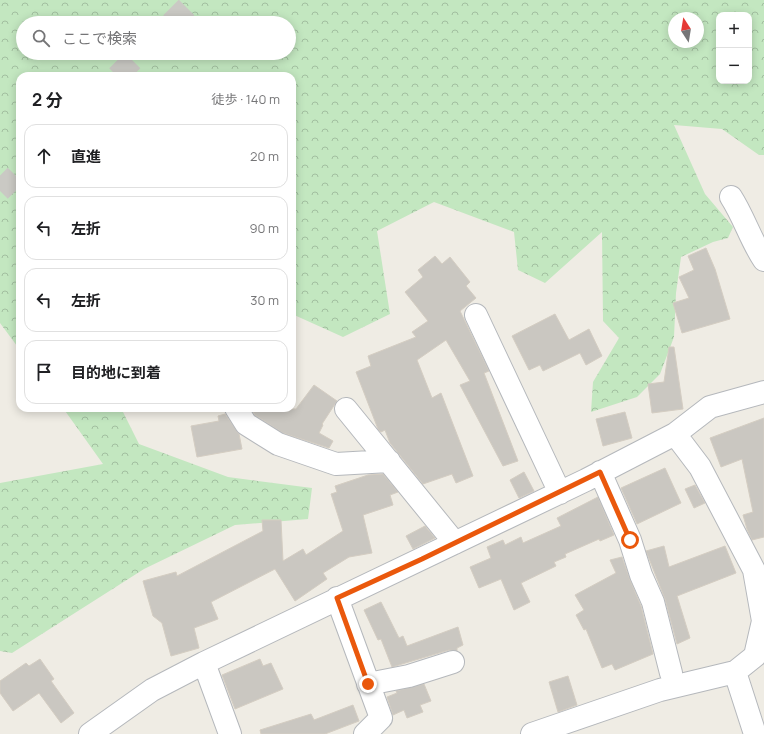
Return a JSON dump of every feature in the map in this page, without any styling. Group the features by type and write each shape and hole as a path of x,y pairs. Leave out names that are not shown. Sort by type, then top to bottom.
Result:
{"street":[{"path":"731,197 764,260"},
{"path":"476,315 560,493"},
{"path":"90,734 152,690 204,663 337,598 560,493 675,434 710,407 764,392"},
{"path":"346,409 455,543"},
{"path":"238,412 246,424 278,444 314,457 336,464 389,461"},
{"path":"532,734 660,690 735,672 755,656 763,621 754,570 700,467 675,434"},
{"path":"600,472 630,540 641,575 652,602 671,674"},
{"path":"337,598 381,718 365,734"},
{"path":"368,684 410,676 453,662"},
{"path":"204,663 230,734"},
{"path":"735,672 755,734"}],"green space":[{"path":"0,0 764,0 764,155 759,155 722,129 674,125 705,194 733,227 728,238 713,242 681,257 676,293 674,337 660,374 637,397 591,412 593,382 619,338 603,321 602,232 545,283 518,270 514,232 434,202 377,231 390,314 343,337 296,316 296,72 16,72 16,345 0,323"},
{"path":"66,412 123,412 139,444 228,477 312,488 308,519 235,525 144,569 12,653 0,651 0,483 103,464"}],"building":[{"path":"706,248 715,269 730,319 682,333 673,303 689,298 679,277 694,270 688,256"},
{"path":"435,256 442,264 450,257 470,282 466,286 476,298 460,311 489,371 484,373 518,461 503,466 460,385 470,381 446,340 417,360 432,398 441,393 473,476 456,483 452,474 423,484 390,443 385,430 381,432 378,429 356,372 371,366 368,356 416,337 412,332 428,321 405,292 423,277 418,270"},
{"path":"555,314 569,340 589,329 602,356 586,365 580,353 543,371 540,365 529,370 512,336"},
{"path":"669,347 674,347 683,409 652,413 648,384 664,382"},
{"path":"314,385 337,401 322,424 323,425 319,433 333,441 329,448 283,433 255,415 253,412 296,412 296,409"},
{"path":"625,412 632,438 603,446 596,419"},
{"path":"225,414 239,434 242,449 197,457 191,426 219,421 218,416"},
{"path":"764,418 764,537 752,540 743,515 753,512 742,459 721,467 710,438"},
{"path":"665,468 681,503 637,524 621,488"},
{"path":"524,472 534,491 519,498 510,480"},
{"path":"383,474 398,492 390,495 393,505 363,515 372,553 349,557 323,573 327,579 295,601 275,569 211,602 218,619 194,628 199,648 171,656 162,623 153,616 143,581 176,572 177,576 263,531 262,520 281,520 283,561 303,549 306,555 343,531 331,494 337,492 335,486 368,475"},
{"path":"695,485 705,503 694,508 685,489"},
{"path":"598,497 614,535 600,541 599,539 565,554 566,557 554,562 556,566 521,583 530,602 514,610 501,579 479,588 470,567 491,558 487,547 503,540 505,545 521,537 523,543 561,526 557,518"},
{"path":"425,526 435,538 413,549 406,536"},
{"path":"664,546 669,567 725,546 736,573 677,596 690,638 677,644 665,599 646,551"},
{"path":"622,557 641,606 653,654 615,670 612,664 602,668 586,629 584,630 576,615 584,610 575,595 616,573 610,560"},
{"path":"381,602 399,638 403,636 407,646 458,627 463,645 457,648 457,651 449,650 392,667 381,639 378,640 364,610"},
{"path":"40,659 54,679 51,681 74,713 61,723 39,693 13,711 0,693 0,681 26,663 29,666"},
{"path":"260,659 263,666 271,663 283,689 235,709 222,675"},
{"path":"568,676 577,705 558,712 549,682"},
{"path":"424,684 431,701 420,705 423,712 407,718 404,710 393,715 387,697 397,693 396,691"},
{"path":"353,705 359,721 325,734 261,734 260,730 311,714 314,720"}],"tunnel":[{"path":"178,16 194,0"},
{"path":"121,72 133,60"},
{"path":"0,191 16,175"}],"route":[{"path":"368,684 337,598 560,493 600,472 630,540"}]}
